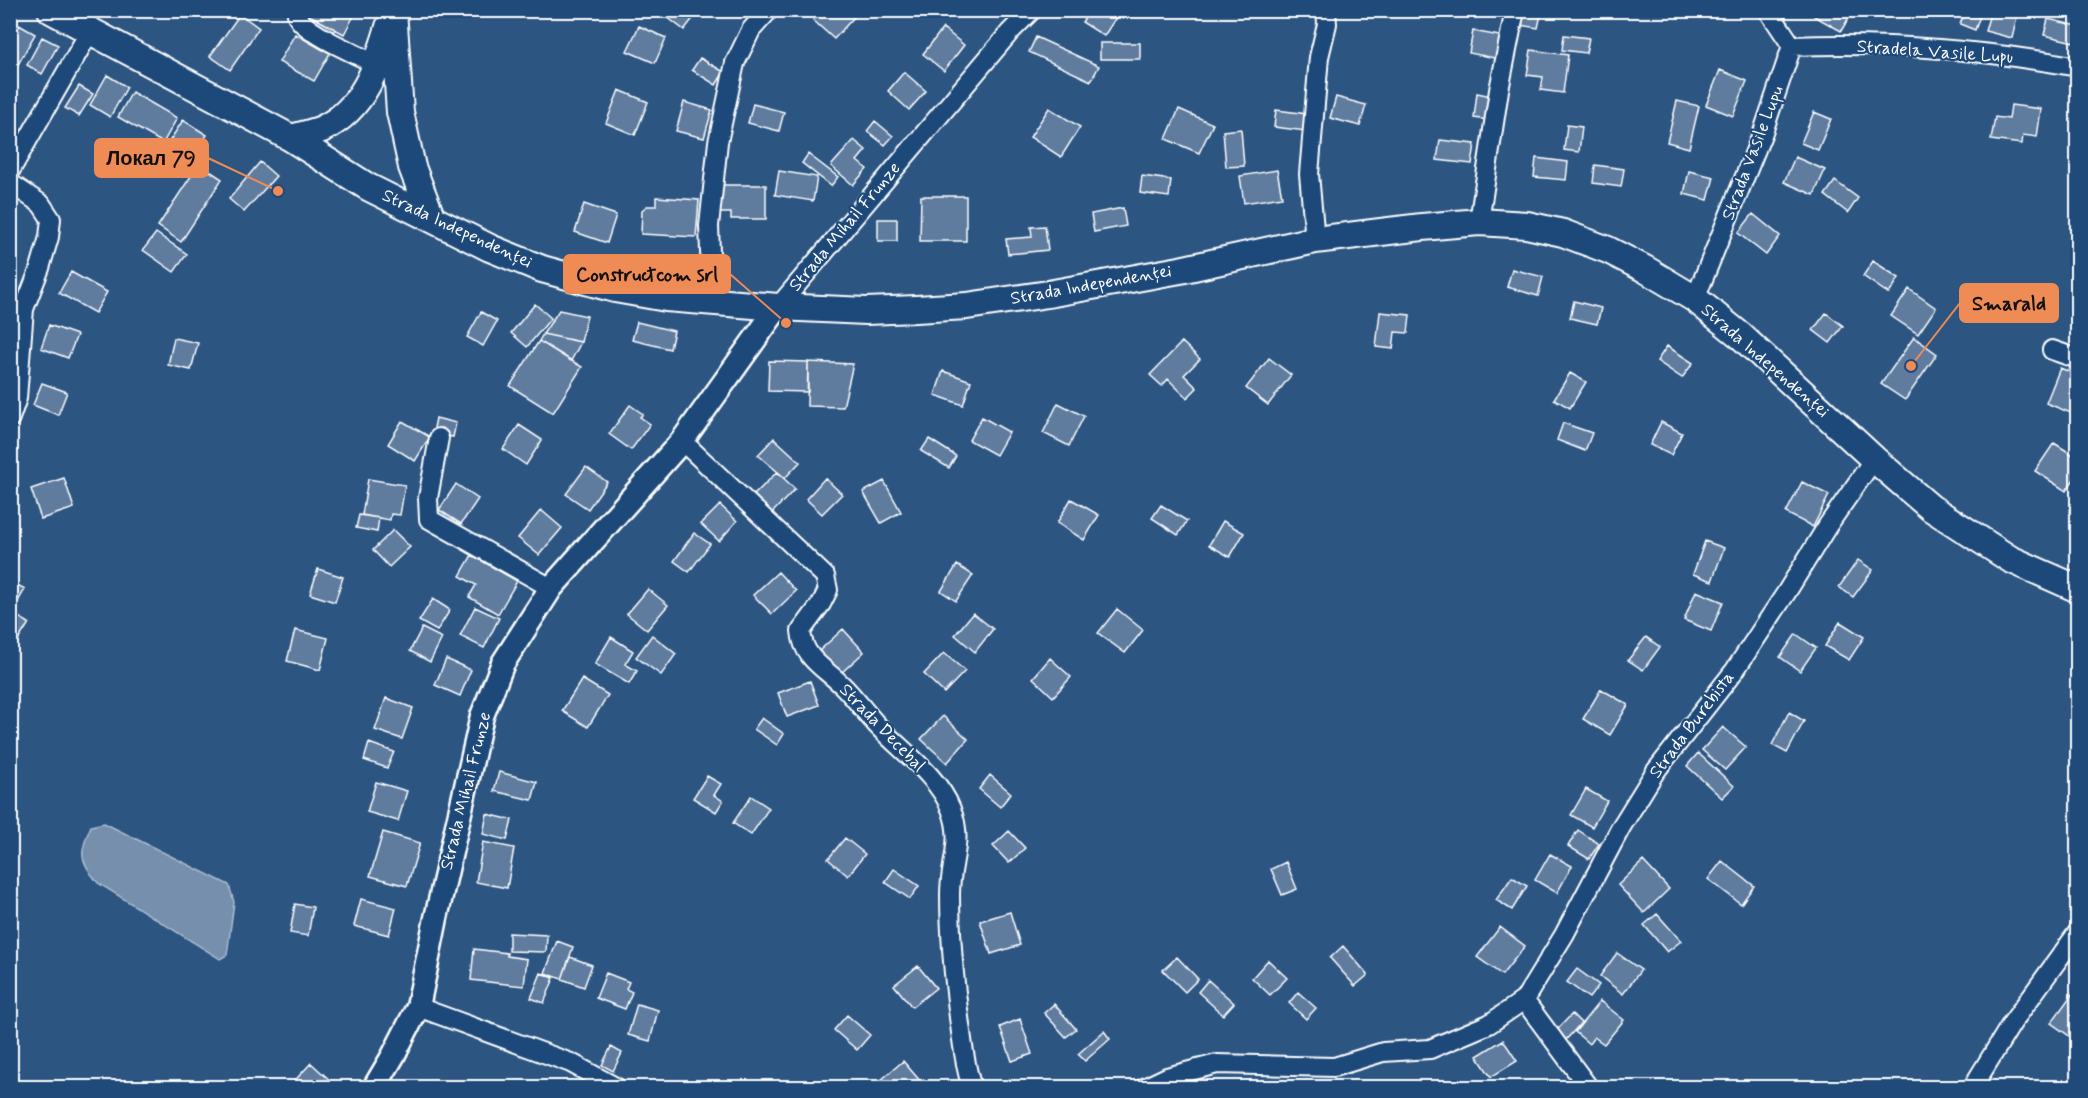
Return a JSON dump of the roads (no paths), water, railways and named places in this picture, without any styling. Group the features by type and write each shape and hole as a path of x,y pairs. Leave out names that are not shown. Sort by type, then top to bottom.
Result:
{"main road":[{"name":"Strada Independenței","path":"51,10 291,138 368,187 490,248 542,269 615,289 666,298 712,303 866,311 967,306 1169,272 1315,240 1479,222 1527,225 1563,233 1608,250 1695,299 1741,336 1874,459 1931,508 2010,559 2078,589"},
{"path":"291,138 322,129 344,113 364,92 377,65 392,11"},
{"path":"392,11 400,112 412,167 432,219"}],"street":[{"path":"297,10 296,15 300,22 377,65"},
{"path":"712,303 709,226 718,142 735,63 751,30 769,10"},
{"name":"Strada Mihail Frunze","path":"374,1088 418,1008 482,716 503,663 551,588 682,441 778,307 1010,32 1032,10"},
{"path":"1315,240 1309,174 1319,57 1327,24 1326,10"},
{"path":"1479,222 1499,90 1515,10"},
{"path":"1768,10 1792,46"},
{"path":"10,171 90,31"},
{"name":"Stradela Vasile Lupu","path":"1792,46 1831,44 1945,50 2078,67"},
{"name":"Strada Vasile Lupu","path":"1695,299 1763,132 1792,46"},
{"path":"10,183 41,204 51,219 49,237 40,268 24,309 17,398 10,418"},
{"path":"2052,350 2078,360"},
{"path":"440,438 428,498 429,519 551,588"},
{"name":"Strada Decebal","path":"682,441 825,576 828,590 821,604 801,631 802,643 814,662 843,686 876,725 938,785 951,808 958,834 950,876 953,976 967,1072 972,1088"},
{"name":"Strada Burebista","path":"1144,1088 1167,1077 1217,1064 1334,1067 1383,1052 1430,1049 1489,1024 1524,1000 1564,935 1621,827 1655,772 1735,670 1828,525 1874,459"},
{"path":"1972,1088 2012,1023 2078,932"},
{"path":"1524,1000 1589,1088"},
{"path":"418,1008 571,1063 617,1088"}],"water":[{"path":"104,823 229,885 234,902 227,955 220,959 98,883 84,862 83,850 91,826"}],"place":[{"name":"Локал 79","path":"278,191"},
{"name":"Constructcom srl","path":"786,323"},
{"name":"Smarald","path":"1911,366"}]}
